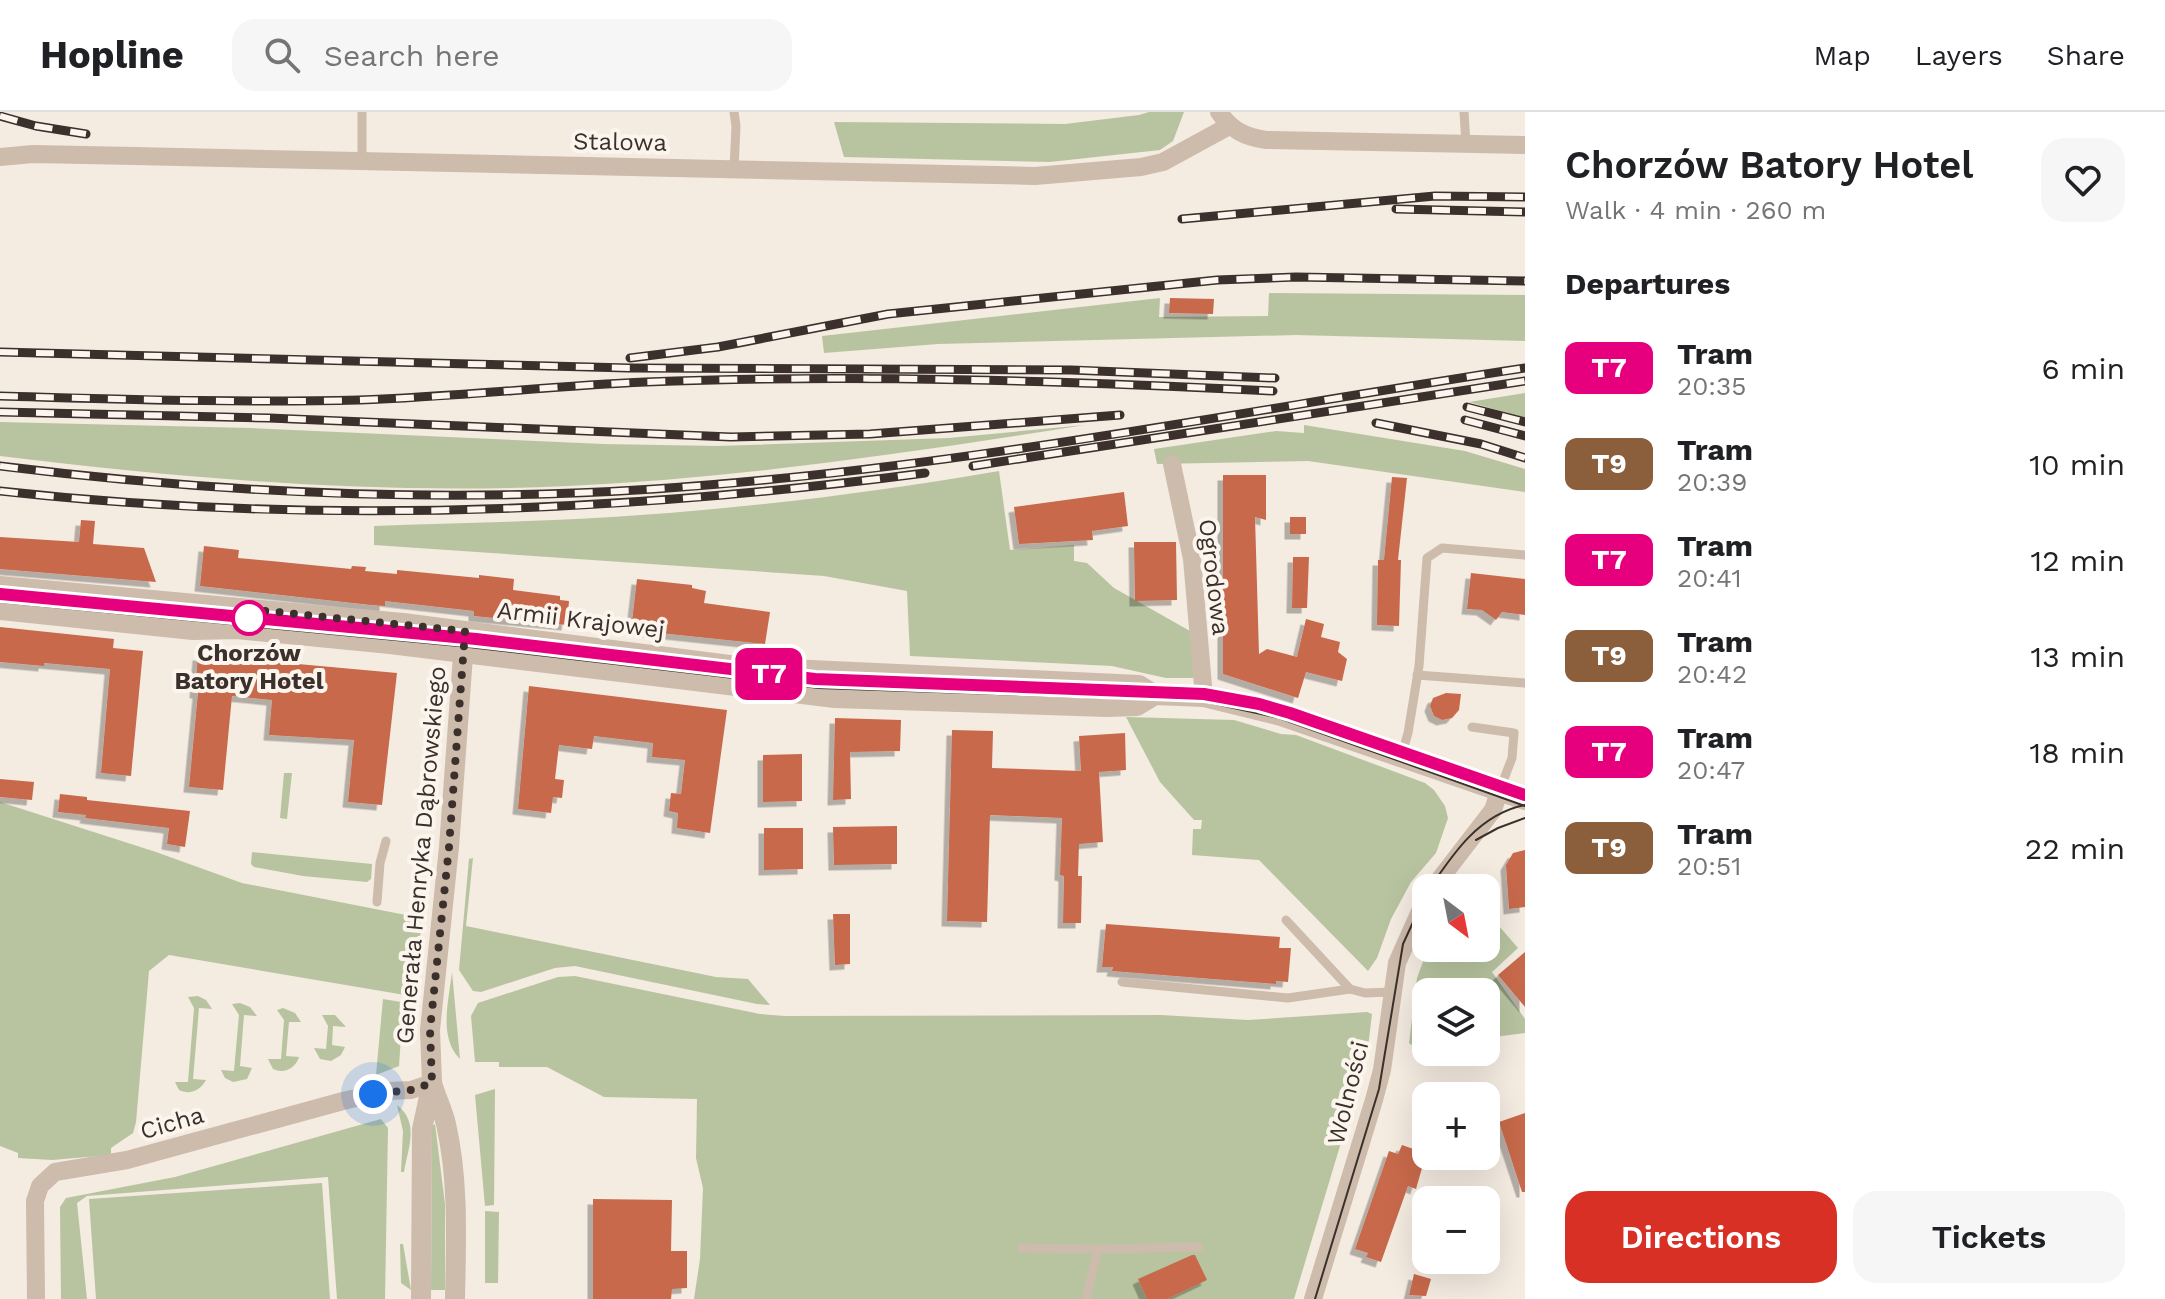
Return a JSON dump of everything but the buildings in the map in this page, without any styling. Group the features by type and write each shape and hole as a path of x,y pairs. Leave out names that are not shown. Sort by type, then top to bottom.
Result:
{"street":[{"name":"Stalowa","path":"0,157 33,154 121,155 1035,176 1115,170 1163,162 1224,119"},
{"path":"1224,119 1249,137 1266,140 1525,145"},
{"name":"Ogrodowa","path":"1172,464 1192,559 1204,697"},
{"path":"64,616 65,592"},
{"name":"Armii Krajowej","path":"1,597 65,592 465,631 745,667 1139,685 1155,695"},
{"name":"Armii Krajowej","path":"1,597 64,616 181,628 237,629 463,652 846,699 1133,706 1155,695 1204,697 1281,716 1525,800"},
{"path":"181,628 183,603"},
{"name":"Generała Henryka Dąbrowskiego","path":"421,1299 422,1129 432,1083 430,1030 449,847 465,631"},
{"path":"814,670 816,696"},
{"path":"846,673 846,699"},
{"path":"922,701 923,676"},
{"path":"1133,685 1133,706"},
{"path":"1444,874 1493,810 1499,792"},
{"name":"Wolności","path":"1313,1299 1374,1100 1382,1070 1397,963 1412,929"},
{"name":"Generała Henryka Dąbrowskiego","path":"432,1083 446,1123 452,1166 456,1226 455,1299"},
{"name":"Cicha","path":"36,1299 35,1201 40,1186 55,1172 121,1162 343,1101 387,1091 411,1090 432,1083"}],"lane":[{"path":"362,112 362,161"},
{"path":"734,112 734,169"},
{"path":"1464,112 1466,144"},
{"path":"1401,757 1417,675 1427,558 1442,548 1525,555"},
{"path":"1417,675 1525,683 1525,675"},
{"path":"1472,727 1514,733 1512,758 1499,792"},
{"path":"377,902 380,863 386,841"},
{"path":"1286,920 1350,989"},
{"path":"1122,982 1288,998 1350,989 1365,993 1393,992"},
{"path":"1022,1248 1199,1247"},
{"path":"1086,1299 1098,1249"}],"green space":[{"path":"1149,112 1184,112 1173,141 1160,150 1050,162 844,157 834,122 1065,124"},
{"path":"1269,293 1525,295 1525,341 1296,335 938,344 824,353 822,336 1160,298 1159,317 1268,316"},
{"path":"1525,393 1525,418 1469,402"},
{"path":"0,422 251,428 603,444 717,446 949,438 1085,425 892,454 698,477 568,486 426,488 213,478 0,456"},
{"path":"1304,425 1465,451 1525,469 1525,492 1308,461 1157,464 1154,449 1276,431 1304,433"},
{"path":"999,471 1010,550 1074,545 1074,561 1087,563 1114,588 1190,631 1194,678 1166,678 1112,666 910,656 907,591 824,576 374,545 374,526 582,519 709,510 855,493"},
{"path":"1126,717 1234,720 1281,734 1296,735 1425,783 1445,806 1448,818 1436,853 1418,874 1412,874 1412,881 1391,919 1377,958 1368,971 1259,860 1192,855 1193,829 1201,829 1202,820 1194,820 1160,782"},
{"path":"284,773 292,773 287,819 280,818"},
{"path":"0,802 242,883 421,918 420,947 408,992 405,995 169,955 149,971 133,1133 111,1148 111,1155 52,1160 18,1158 18,1153 0,1146"},
{"path":"252,852 372,864 371,879 367,882 303,876 254,867 251,864"},
{"path":"473,858 466,926 716,977 748,979 770,1005 575,966 555,968 481,992 473,991 459,970 469,859"},
{"path":"1500,927 1518,948 1492,972 1496,978 1417,978 1423,962 1500,962"},
{"path":"452,972 460,1059 453,1050 447,1029"},
{"path":"575,976 760,1014 785,1016 1161,1015 1248,1020 1372,1014 1367,1056 1294,1299 694,1299 700,1259 703,1188 696,1158 697,1099 604,1097 547,1067 499,1067 499,1062 475,1062 471,1016 478,1003 558,977"},
{"path":"1500,983 1525,1019 1525,1033 1500,1036"},
{"path":"198,996 206,1000 212,1009 199,1008 193,1079 206,1080 198,1089 187,1092 179,1090 175,1082 188,1082 194,1008 188,997"},
{"path":"383,999 401,1002 403,1006 399,1066 376,1075"},
{"path":"232,1004 250,1007 257,1016 244,1015 240,1066 252,1068 247,1079 233,1082 225,1078 221,1070 234,1071 239,1015"},
{"path":"283,1008 295,1013 301,1022 289,1022 286,1056 299,1057 292,1067 281,1071 273,1069 268,1059 281,1059 284,1020 277,1010"},
{"path":"322,1015 335,1015 346,1027 333,1026 332,1045 345,1047 341,1055 331,1061 320,1059 314,1048 326,1049 328,1026"},
{"path":"495,1089 494,1205 485,1206 475,1095"},
{"path":"397,1105 408,1120 411,1136 404,1172 401,1172 403,1131"},
{"path":"381,1119 388,1128 385,1299 337,1299 328,1177 87,1196 77,1203 87,1299 61,1299 60,1207 66,1198 175,1177"},
{"path":"435,1124 445,1204 445,1290 431,1290 432,1126"},
{"path":"322,1183 330,1299 96,1299 89,1199"},
{"path":"485,1211 499,1212 498,1283 485,1283"},
{"path":"400,1244 403,1244 411,1290 401,1283"}],"tram line":[{"name":"T7","path":"0,594 476,639 815,679 1204,694 1290,713 1486,784 1525,795"},
{"path":"0,602 469,647 819,688 1202,701 1279,718 1525,806"},
{"path":"1440,874 1481,826 1525,805"},
{"path":"1476,840 1525,818"},
{"path":"1315,1299 1379,1089 1403,944 1412,924"}],"railway":[{"path":"0,116 36,126 86,134"},
{"path":"1182,219 1435,196 1525,197"},
{"path":"1396,209 1525,212"},
{"path":"630,358 718,347 888,314 1217,280 1296,277 1525,281"},
{"path":"0,352 629,368 1071,370 1275,378"},
{"path":"0,466 163,483 327,493 490,495 654,489 764,480 982,454 1525,368"},
{"path":"0,396 224,401 359,400 646,382 803,379 1038,382 1273,391"},
{"path":"973,466 1525,381"},
{"path":"1467,407 1525,422"},
{"path":"0,412 269,418 731,437 870,434 1120,415"},
{"path":"1465,420 1525,436"},
{"path":"1376,423 1481,444 1525,458"},
{"path":"0,491 116,502 232,508 463,510 694,497 925,473"}],"place":[{"name":"Chorzów Batory Hotel","path":"249,618"}],"route":[{"path":"249,618 246,609 465,631 449,847 432,1001 429,1044 432,1083 411,1090 373,1094"}]}
